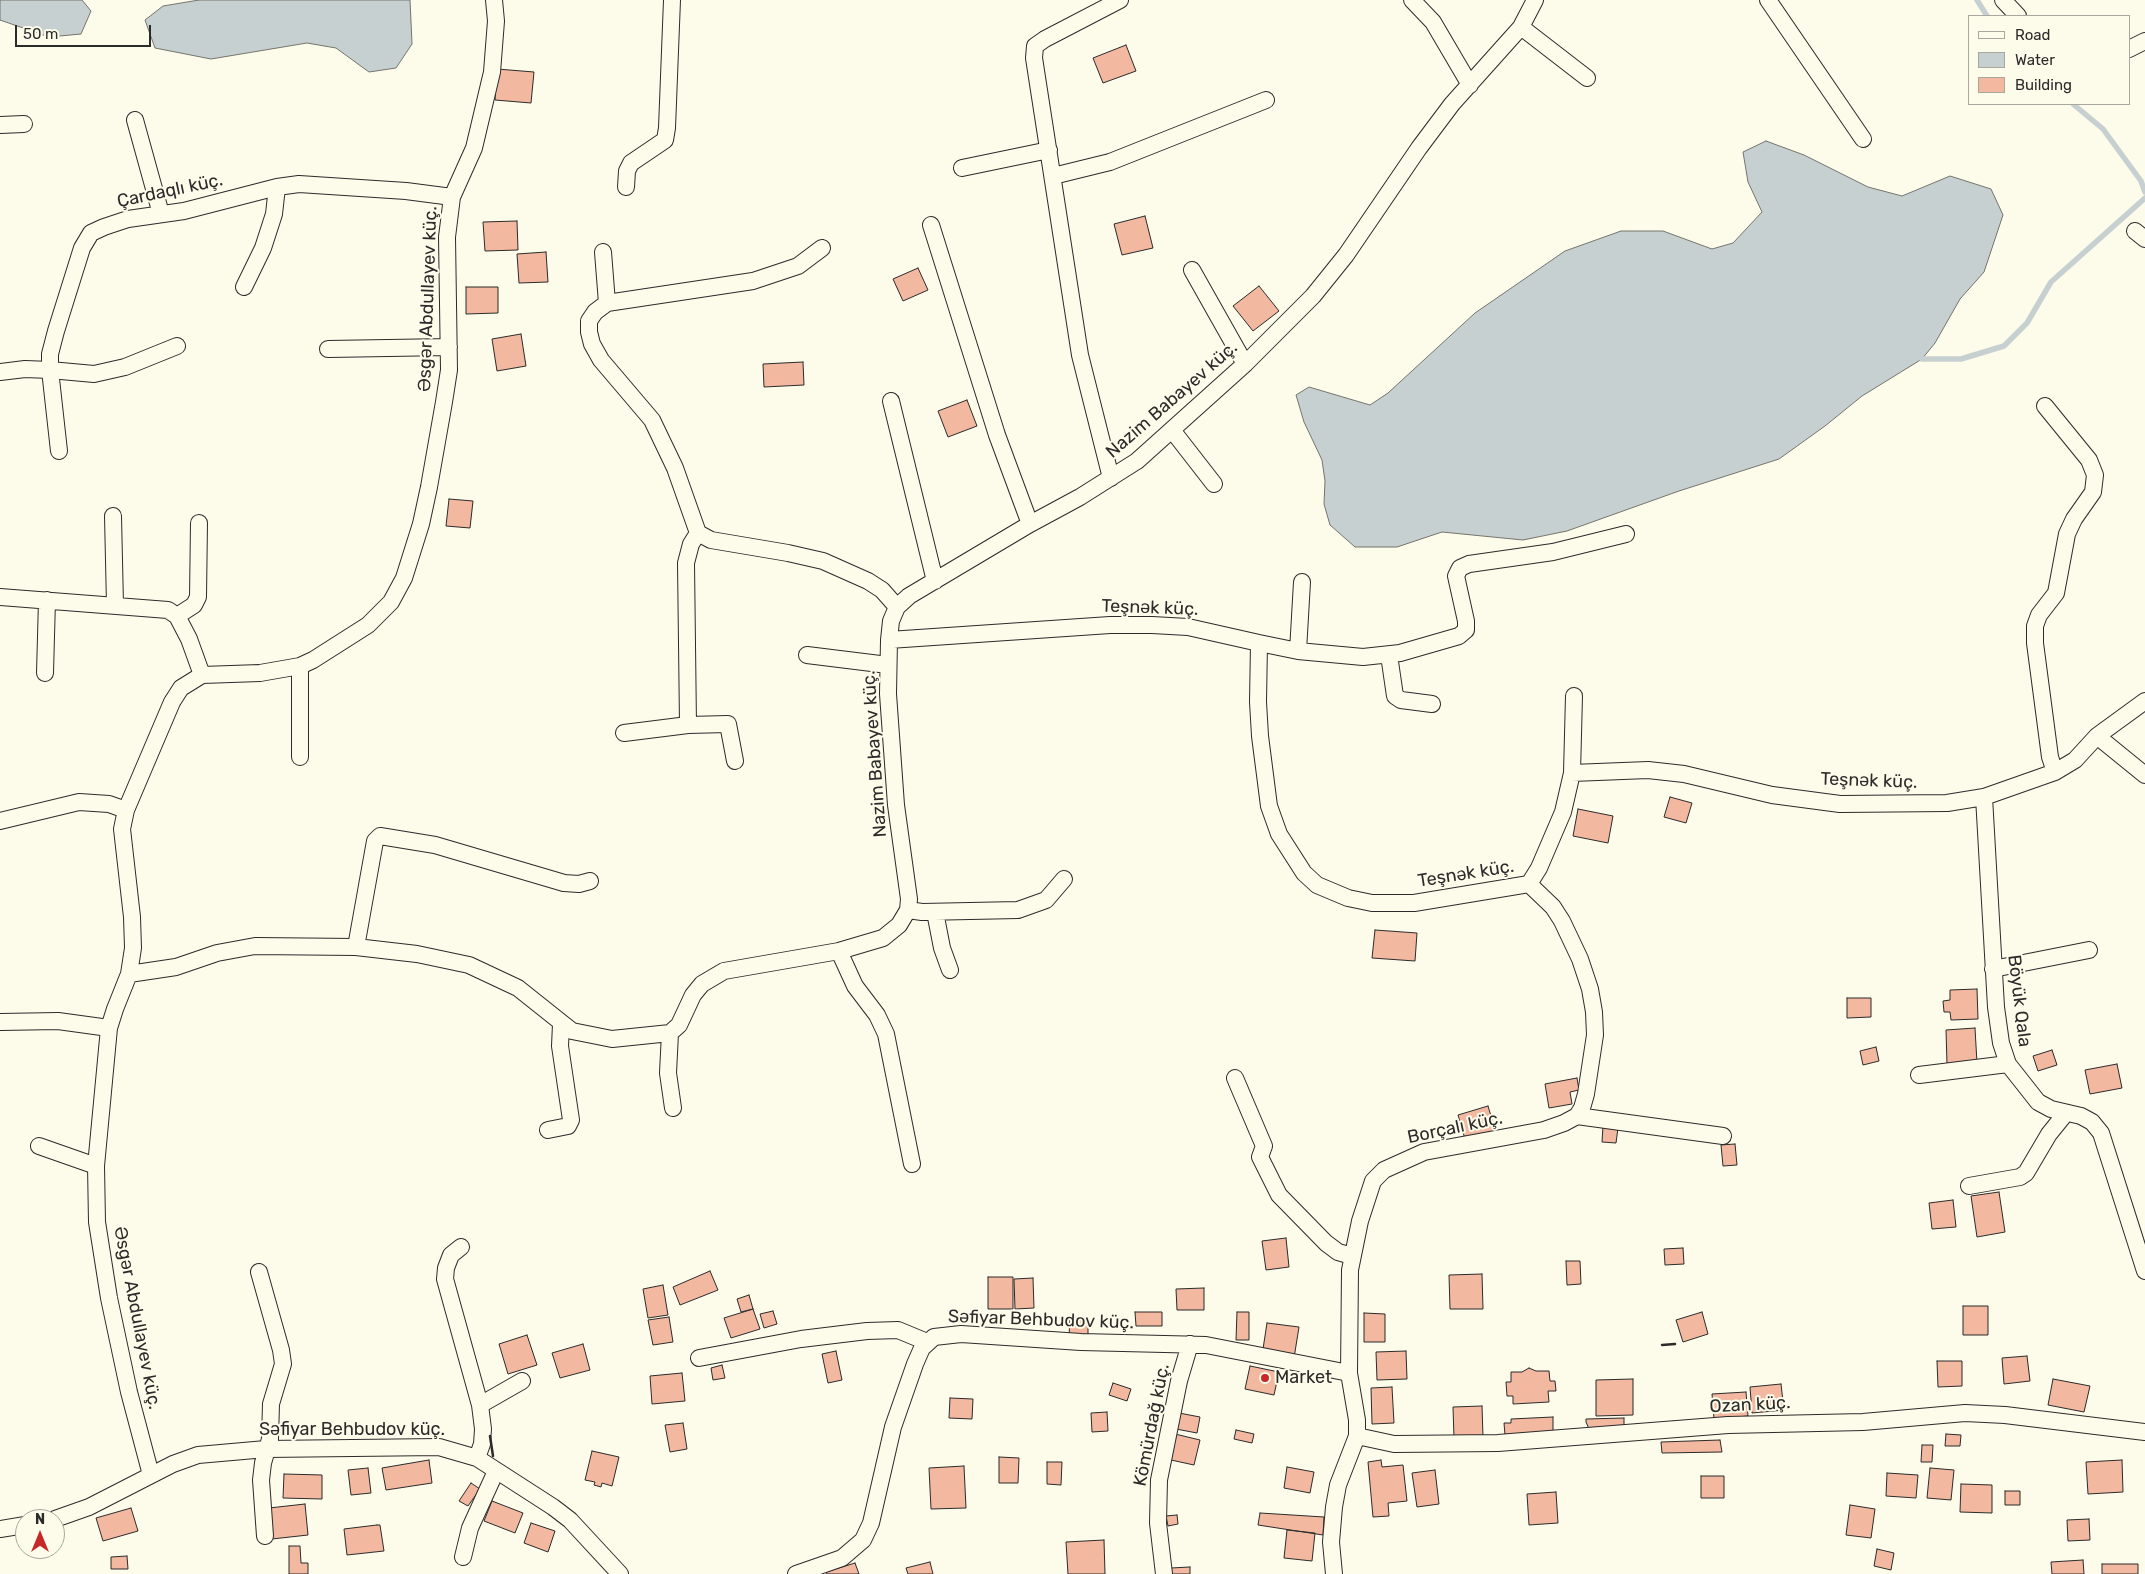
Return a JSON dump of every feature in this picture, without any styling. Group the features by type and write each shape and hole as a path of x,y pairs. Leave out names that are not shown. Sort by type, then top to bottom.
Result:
{"street":[{"name":"Əsgər Abdullayev küç.","path":"151,1475 129,1392 109,1298 97,1222 96,1166 109,1028 129,974 133,948 132,917 122,829 126,810 172,702 181,688 202,675 260,673 300,666 368,625 391,602 404,578 430,487 448,378 447,237 452,197 474,148 492,72 496,21 494,0"},
{"path":"626,187 626,171 631,163 665,140 672,0"},
{"path":"1112,478 1080,355 1034,58 1035,46 1120,0"},
{"path":"1412,0 1433,22 1470,85"},
{"path":"1768,0 1863,139"},
{"path":"2003,0 2017,15"},
{"name":"Nazim Babayev küç.","path":"908,910 909,898 896,805 890,742 889,640 891,621 897,607 909,596 1112,478 1137,461 1245,364 1313,296 1346,256 1419,148 1452,104 1521,27 1533,1"},
{"path":"1521,27 1587,78"},
{"path":"2130,48 2145,41"},
{"path":"1053,176 1110,162 1266,100"},
{"path":"135,120 161,214"},
{"path":"0,125 24,124"},
{"path":"962,168 1049,150"},
{"name":"Çardaqlı küç.","path":"59,451 50,354 82,248 91,233 128,219 201,207 277,187 314,184 452,197"},
{"path":"244,286 262,248 274,214 277,187"},
{"path":"930,225 997,436 1030,524"},
{"path":"822,248 798,266 753,281 607,303 595,312 589,321 589,332 592,344 602,360 652,420 675,468 698,533 711,540 788,553 823,562 868,581 882,590 897,607"},
{"path":"603,252 607,303"},
{"path":"1192,270 1245,364"},
{"path":"0,372 25,369 94,374 125,367 176,346"},
{"path":"328,349 449,347"},
{"path":"890,401 935,581"},
{"path":"2045,406 2089,460 2095,475 2093,492 2074,519 2067,534 2056,592 2039,615 2035,626 2035,643 2050,757 2054,772"},
{"path":"1172,430 1214,484"},
{"path":"113,516 115,605"},
{"path":"177,616 194,605 198,597 200,587 199,523"},
{"path":"688,724 686,563 691,544 698,533"},
{"path":"1259,644 1298,651 1363,657 1389,655 1459,636 1466,630 1456,576 1460,568 1469,564 1568,549 1626,534"},
{"path":"1298,651 1302,582"},
{"path":"0,597 168,610 177,616 189,639 202,675"},
{"path":"45,673 47,600"},
{"name":"Teşnək küç.","path":"889,640 1110,625 1152,625 1197,628 1259,644 1258,702 1269,806 1279,834 1304,873 1317,885 1364,901 1398,904 1529,884 1539,868 1563,812 1572,773 1648,770 1684,774 1772,795 1840,804 1947,803 1984,797 2054,772 2075,760 2097,736 2145,701"},
{"path":"808,655 888,665"},
{"path":"1389,655 1396,696 1401,700 1432,704"},
{"path":"300,666 300,757"},
{"path":"1572,773 1574,696"},
{"path":"624,733 688,724 728,724 735,761"},
{"path":"2097,736 2145,775"},
{"name":"Böyük Qala","path":"1984,797 1996,1007 2001,1043 2008,1064 2038,1102 2051,1109 2081,1116 2092,1122 2101,1133 2145,1271"},
{"path":"0,821 80,802 109,804 126,810"},
{"path":"356,947 375,841 380,836 435,845 564,882 579,884 590,881"},
{"path":"129,974 176,967 217,953 255,946 356,947 417,954 469,965 518,988 561,1024 583,1034 612,1039 670,1033 679,1024 693,995 702,984 724,971 839,951 883,938 899,925 908,910 935,912 1018,910 1046,900 1064,879"},
{"path":"1529,884 1553,907 1562,921 1580,959 1590,989 1595,1035 1586,1094 1582,1108 1577,1116 1723,1136"},
{"path":"935,912 942,948 950,970"},
{"path":"1993,969 2089,950"},
{"path":"839,951 855,986 877,1016 886,1034 912,1164"},
{"path":"0,1022 58,1021 109,1028"},
{"path":"548,1130 568,1126 571,1120 560,1046 561,1024"},
{"path":"670,1033 668,1073 673,1108"},
{"path":"1919,1075 2008,1064"},
{"path":"1235,1078 1264,1146 1260,1157 1279,1195 1326,1243 1338,1252 1352,1256"},
{"path":"1969,1186 2020,1177 2026,1172 2049,1134 2066,1113"},
{"name":"Borçalı küç.","path":"1334,1574 1331,1542 1334,1507 1338,1485 1357,1436 1357,1420 1349,1373 1350,1270 1352,1256 1373,1181 1384,1170 1424,1152 1544,1130 1577,1116"},
{"path":"39,1146 96,1166"},
{"path":"461,1247 451,1255 446,1268 445,1279 480,1405 483,1429 482,1444 477,1458"},
{"path":"259,1272 281,1350 282,1364 270,1404 270,1439 266,1449 261,1480 265,1536"},
{"path":"699,1358 801,1339 867,1331 898,1330 927,1342"},
{"name":"Səfiyar Behbudov küç.","path":"796,1574 842,1558 863,1540 871,1523 894,1427 918,1356 927,1342 940,1336 961,1334 1081,1342 1190,1344 1219,1347 1349,1373"},
{"name":"Kömürdağ küç.","path":"1164,1574 1158,1523 1159,1480 1179,1381 1190,1344"},
{"path":"480,1405 522,1381"},
{"name":"Ozan küç.","path":"1357,1436 1394,1444 1498,1443 1728,1425 1863,1422 1965,1413 2005,1415 2145,1432"},
{"name":"Səfiyar Behbudov küç.","path":"65,1516 89,1508 151,1475 198,1455 266,1449 439,1447 477,1458 570,1520 620,1574"},
{"path":"463,1557 476,1512 496,1471"},
{"path":"0,1529 15,1527"}],"water":[{"path":"0,0 82,0 91,11 81,34 49,37 0,20"},
{"path":"199,0 410,0 412,44 396,68 369,72 336,48 307,43 211,59 155,48 145,20 163,6"},
{"path":"1766,141 1804,155 1868,187 1902,196 1950,176 1991,189 2003,215 1984,272 1960,299 1935,343 1922,359 1862,396 1825,426 1779,459 1679,491 1567,531 1523,540 1442,532 1397,547 1355,547 1330,525 1324,504 1325,481 1322,460 1304,422 1296,395 1309,387 1370,405 1388,393 1475,313 1565,251 1621,231 1663,231 1712,249 1733,243 1762,212 1748,182 1743,152"}],"building":[{"path":"1126,45 1136,71 1103,83 1093,58"},
{"path":"497,69 534,72 531,103 495,100"},
{"path":"1145,216 1153,248 1122,255 1114,224"},
{"path":"517,221 518,250 485,251 483,222"},
{"path":"546,252 548,282 519,283 517,254"},
{"path":"918,268 928,290 903,301 893,279"},
{"path":"1259,286 1279,311 1253,331 1233,306"},
{"path":"466,287 498,287 498,313 466,314"},
{"path":"521,334 526,366 497,371 492,339"},
{"path":"803,362 804,385 764,387 763,364"},
{"path":"967,400 977,426 948,437 938,411"},
{"path":"449,499 473,501 470,528 446,526"},
{"path":"1670,797 1692,803 1686,823 1664,817"},
{"path":"1578,809 1613,816 1608,843 1573,836"},
{"path":"1375,930 1417,933 1415,961 1372,958"},
{"path":"1977,989 1978,1019 1951,1020 1950,1012 1944,1012 1943,1001 1950,1000 1950,990"},
{"path":"1847,998 1871,998 1871,1017 1847,1018"},
{"path":"1975,1028 1977,1063 1947,1064 1946,1030"},
{"path":"1876,1047 1879,1061 1863,1065 1860,1051"},
{"path":"2052,1050 2057,1065 2038,1071 2033,1056"},
{"path":"2117,1064 2122,1088 2090,1094 2085,1070"},
{"path":"1577,1078 1579,1090 1570,1092 1572,1104 1549,1108 1545,1084"},
{"path":"1488,1106 1496,1133 1465,1139 1458,1115"},
{"path":"1603,1126 1618,1128 1616,1143 1602,1142"},
{"path":"1735,1144 1737,1165 1723,1166 1721,1145"},
{"path":"1999,1192 2005,1232 1977,1237 1971,1196"},
{"path":"1953,1200 1956,1227 1932,1229 1929,1203"},
{"path":"1286,1238 1289,1267 1266,1270 1262,1241"},
{"path":"1683,1248 1684,1264 1665,1265 1664,1249"},
{"path":"1566,1261 1580,1261 1581,1284 1567,1285"},
{"path":"710,1271 718,1290 680,1305 673,1287"},
{"path":"1482,1274 1483,1309 1450,1309 1449,1275"},
{"path":"988,1277 1013,1277 1013,1309 988,1309"},
{"path":"1033,1278 1034,1308 1015,1309 1014,1279"},
{"path":"663,1285 668,1315 648,1318 643,1289"},
{"path":"1204,1288 1204,1310 1177,1310 1176,1289"},
{"path":"749,1295 753,1309 741,1312 737,1299"},
{"path":"1963,1306 1988,1306 1988,1335 1963,1335"},
{"path":"753,1309 760,1329 731,1338 724,1318"},
{"path":"773,1311 777,1324 764,1328 760,1314"},
{"path":"1135,1312 1162,1312 1162,1326 1136,1326"},
{"path":"1237,1312 1249,1312 1249,1340 1236,1340"},
{"path":"1702,1312 1708,1334 1683,1342 1676,1320"},
{"path":"1364,1313 1385,1314 1385,1342 1364,1342"},
{"path":"669,1317 673,1342 653,1345 648,1320"},
{"path":"1070,1317 1088,1318 1088,1336 1069,1336"},
{"path":"1267,1323 1299,1327 1294,1358 1263,1349"},
{"path":"527,1335 537,1365 508,1374 499,1344"},
{"path":"583,1344 590,1370 560,1378 552,1353"},
{"path":"836,1351 842,1380 828,1383 822,1354"},
{"path":"1406,1351 1407,1379 1377,1380 1376,1352"},
{"path":"2027,1356 2030,1381 2004,1384 2002,1358"},
{"path":"1937,1361 1962,1361 1962,1386 1938,1387"},
{"path":"722,1365 725,1378 713,1380 711,1368"},
{"path":"1250,1366 1279,1372 1274,1395 1245,1389"},
{"path":"1529,1368 1536,1371 1549,1371 1550,1381 1555,1381 1556,1391 1548,1391 1549,1402 1513,1404 1513,1396 1507,1396 1506,1382 1511,1382 1511,1372 1522,1372"},
{"path":"682,1373 685,1401 652,1404 650,1376"},
{"path":"1633,1379 1633,1415 1596,1416 1596,1380"},
{"path":"2053,1379 2090,1386 2084,1412 2048,1405"},
{"path":"1113,1383 1131,1389 1127,1401 1109,1395"},
{"path":"1781,1384 1784,1410 1752,1413 1750,1387"},
{"path":"1392,1387 1394,1423 1372,1424 1371,1388"},
{"path":"1746,1392 1748,1416 1714,1419 1712,1394"},
{"path":"950,1398 973,1399 972,1419 949,1418"},
{"path":"1482,1406 1483,1437 1454,1438 1453,1407"},
{"path":"1107,1412 1108,1431 1092,1432 1091,1413"},
{"path":"1179,1413 1200,1417 1197,1433 1176,1429"},
{"path":"1553,1417 1553,1432 1505,1435 1504,1423 1511,1423 1511,1419"},
{"path":"1624,1418 1624,1428 1589,1429 1586,1422 1586,1419"},
{"path":"683,1423 687,1449 670,1452 665,1425"},
{"path":"1236,1430 1254,1434 1252,1443 1234,1439"},
{"path":"1175,1434 1200,1440 1194,1465 1171,1460"},
{"path":"1946,1434 1961,1435 1960,1446 1945,1446"},
{"path":"1720,1440 1722,1452 1662,1453 1661,1442"},
{"path":"1922,1445 1933,1445 1932,1462 1921,1462"},
{"path":"592,1451 619,1457 612,1486 602,1483 601,1487 594,1485 595,1482 585,1480"},
{"path":"999,1457 1019,1458 1018,1483 999,1483"},
{"path":"429,1460 432,1483 386,1490 382,1468"},
{"path":"1381,1460 1382,1467 1403,1465 1407,1501 1388,1503 1389,1516 1373,1517 1368,1462"},
{"path":"2122,1460 2123,1492 2088,1494 2086,1462"},
{"path":"1047,1462 1062,1462 1061,1485 1047,1484"},
{"path":"964,1466 966,1508 931,1509 929,1468"},
{"path":"1287,1467 1314,1472 1310,1493 1284,1488"},
{"path":"368,1468 371,1493 351,1495 348,1470"},
{"path":"1930,1468 1954,1470 1951,1500 1927,1498"},
{"path":"1435,1470 1439,1504 1417,1507 1412,1473"},
{"path":"1887,1473 1918,1475 1916,1498 1886,1496"},
{"path":"284,1474 322,1475 322,1499 283,1498"},
{"path":"1701,1476 1724,1476 1724,1498 1701,1498"},
{"path":"471,1483 480,1489 468,1506 459,1501"},
{"path":"1961,1484 1992,1485 1992,1513 1960,1512"},
{"path":"2005,1491 2020,1491 2020,1505 2005,1505"},
{"path":"1556,1492 1558,1523 1529,1525 1527,1494"},
{"path":"492,1501 523,1513 515,1533 484,1521"},
{"path":"305,1504 308,1535 272,1539 269,1508"},
{"path":"1850,1505 1875,1509 1871,1538 1846,1535"},
{"path":"131,1508 138,1531 103,1541 96,1518"},
{"path":"1260,1513 1324,1517 1323,1535 1258,1525"},
{"path":"1177,1515 1178,1524 1168,1526 1166,1516"},
{"path":"2089,1519 2090,1540 2068,1541 2067,1520"},
{"path":"531,1523 555,1531 548,1552 524,1543"},
{"path":"380,1525 384,1551 347,1555 344,1529"},
{"path":"1287,1530 1315,1533 1312,1561 1284,1558"},
{"path":"1104,1540 1105,1574 1068,1574 1066,1542"},
{"path":"289,1546 300,1546 301,1563 308,1563 308,1574 289,1574"},
{"path":"1877,1549 1894,1553 1891,1570 1874,1566"},
{"path":"127,1556 128,1569 111,1569 111,1557"},
{"path":"2083,1560 2084,1574 2052,1574 2051,1562"},
{"path":"930,1562 933,1574 908,1574 906,1568"},
{"path":"855,1563 859,1574 827,1574 826,1572"},
{"path":"2102,1564 2138,1564 2138,1574 2102,1574"},
{"path":"1190,1567 1190,1574 1172,1574 1171,1568"}],"waterway":[{"path":"1977,0 1986,15"},
{"path":"2074,105 2103,129 2141,181 2145,192"},
{"path":"1922,359 1961,359 2004,346 2027,323 2051,282 2145,198"}],"wall":[{"path":"1662,1345 1675,1344"},
{"path":"490,1436 493,1456"}],"place":[{"name":"Market","path":"1265,1378"}]}
